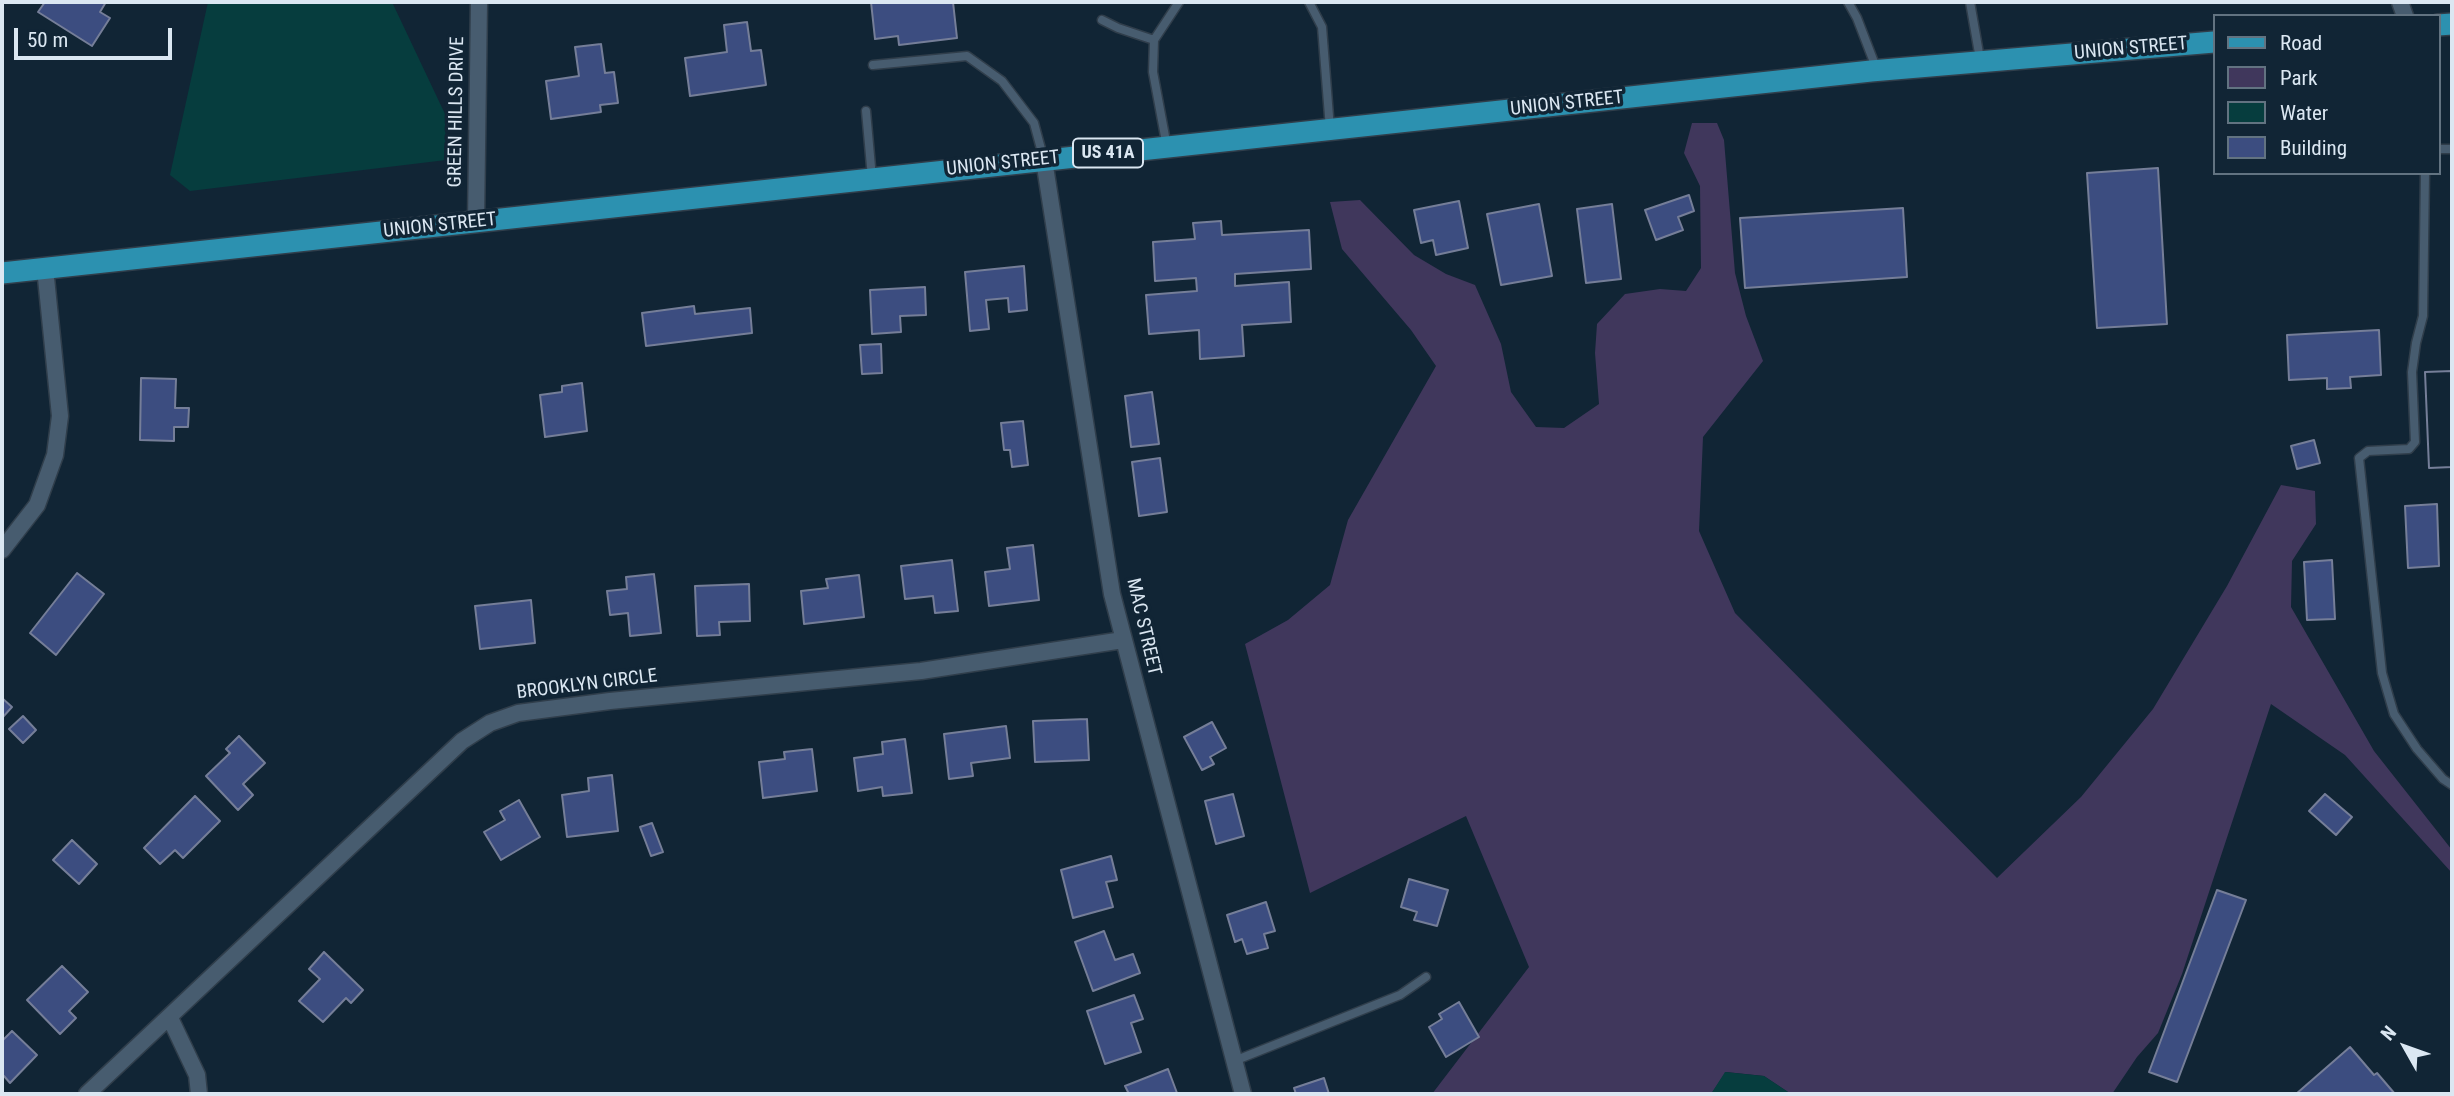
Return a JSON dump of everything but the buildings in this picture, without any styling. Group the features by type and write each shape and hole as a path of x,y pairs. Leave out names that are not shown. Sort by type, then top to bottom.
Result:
{"main road":[{"name":"UNION STREET","path":"2,273 1878,71 2212,43"}],"street":[{"name":"GREEN HILLS DRIVE","path":"477,222 479,2"},
{"name":"MAC STREET","path":"1044,160 1112,594 1243,1094"},
{"path":"2,550 37,505 55,456 60,416 45,268"},
{"name":"BROOKLYN CIRCLE","path":"87,1094 462,741 490,723 531,711 921,671 1123,640"},
{"path":"170,1018 197,1075 199,1094"}],"lane":[{"path":"1167,147 1153,72 1154,40 1179,2"},
{"path":"1309,2 1322,27 1330,129"},
{"path":"1848,2 1878,71"},
{"path":"1970,2 1981,62"},
{"path":"1102,20 1154,40"},
{"path":"873,65 967,56 1002,81 1034,123 1044,160"},
{"path":"866,111 872,179"},
{"path":"2425,175 2423,316 2412,372 2415,442 2409,449 2368,451 2359,458 2382,673 2394,715 2417,749 2443,779 2452,785"},
{"path":"1234,1061 1401,995 1426,977"}],"green space":[{"path":"1692,123 1717,123 1724,140 1735,273 1746,316 1763,361 1703,437 1699,531 1735,613 1997,878 2081,797 2153,709 2227,586 2281,485 2315,491 2316,524 2292,561 2291,607 2374,751 2452,850 2452,873 2345,755 2271,704 2182,974 2158,1033 2137,1057 2112,1094 1791,1094 1764,1076 1726,1072 1711,1094 1432,1094 1529,967 1466,816 1310,893 1245,644 1288,620 1330,585 1348,520 1436,366 1411,330 1342,249 1330,202 1360,200 1414,255 1446,274 1475,285 1501,344 1511,392 1536,427 1564,428 1599,404 1595,353 1597,324 1625,294 1660,289 1686,291 1701,268 1700,186 1684,153"}],"water":[{"path":"208,2 392,2 445,114 446,160 190,191 170,175"},
{"path":"1725,1072 1764,1076 1791,1094 1711,1094"}]}
